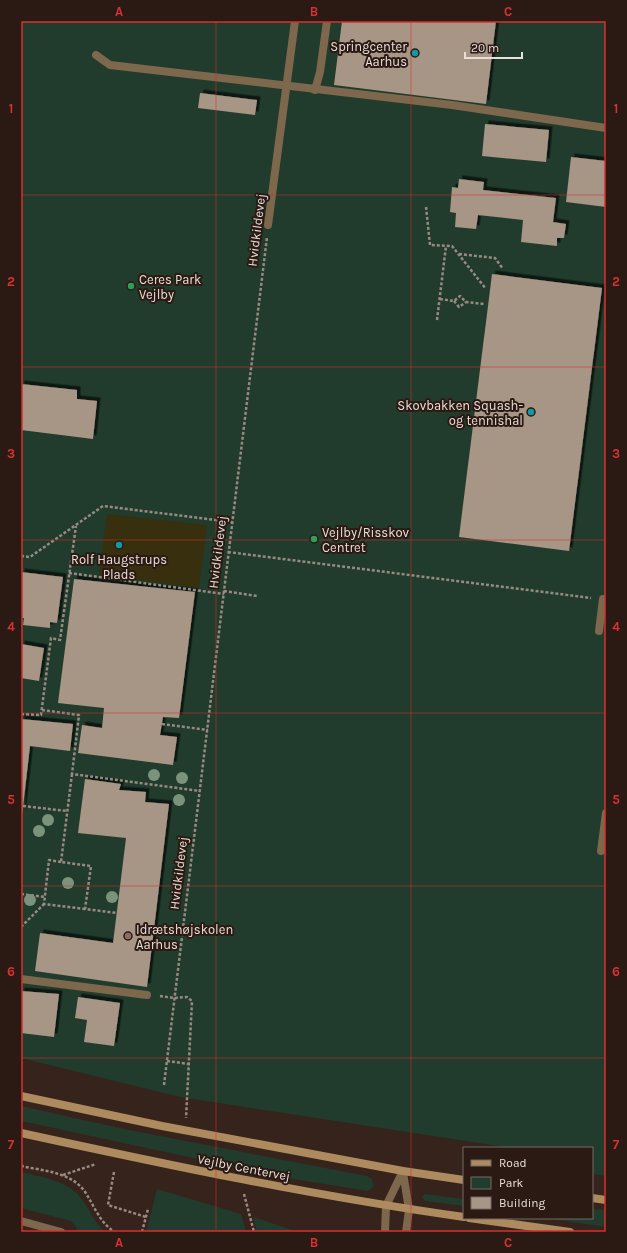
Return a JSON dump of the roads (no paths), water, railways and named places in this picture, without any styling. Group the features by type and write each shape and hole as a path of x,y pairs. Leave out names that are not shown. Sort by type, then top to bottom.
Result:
{"street":[{"name":"Hvidkildevej","path":"268,225 295,21"},
{"path":"315,90 320,72 326,21"},
{"path":"96,55 110,66 452,105 606,128"},
{"path":"599,632 603,599"},
{"path":"601,851 606,813"},
{"path":"21,979 147,995"},
{"name":"Vejlby Centervej","path":"21,1096 186,1131 403,1171 463,1180"},
{"name":"Vejlby Centervej","path":"21,1133 157,1163 240,1179 409,1210 463,1217"},
{"path":"385,1232 386,1206 403,1171"},
{"path":"403,1171 409,1210 406,1232"},
{"path":"593,1198 606,1200"},
{"path":"476,1219 570,1232"},
{"path":"21,1221 61,1232"}],"place":[{"name":"Springcenter Aarhus","path":"415,53"},
{"name":"Ceres Park Vejlby","path":"131,286"},
{"name":"Skovbakken Squash- og tennishal","path":"531,412"},
{"name":"Vejlby/Risskov Centret","path":"314,539"},
{"name":"Rolf Haugstrups Plads","path":"119,545"},
{"name":"Idrætshøjskolen Aarhus","path":"128,936"}]}
